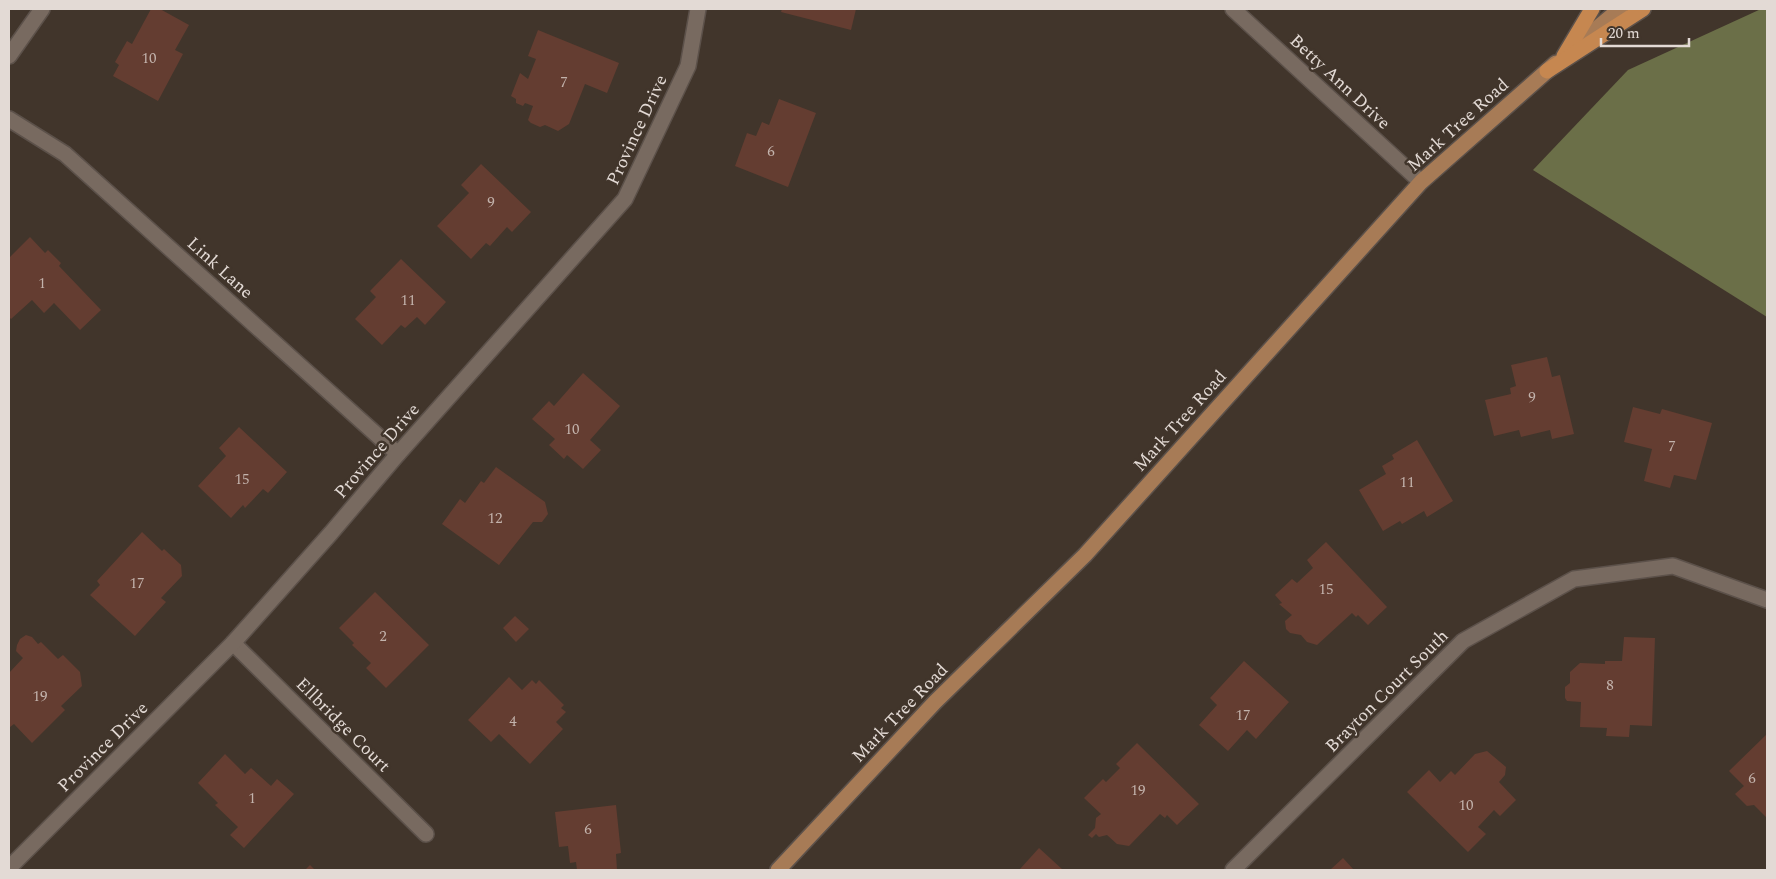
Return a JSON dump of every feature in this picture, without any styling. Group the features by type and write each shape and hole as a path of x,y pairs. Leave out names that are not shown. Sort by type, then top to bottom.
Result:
{"highway":[{"path":"1564,56 1592,9"},
{"path":"1547,71 1643,9"}],"main road":[{"name":"Mark Tree Road","path":"778,870 935,702 1085,555 1421,182 1620,9"}],"street":[{"path":"9,56 42,9"},
{"name":"Province Drive","path":"9,868 233,643 625,199 688,66 698,9"},
{"name":"Betty Ann Drive","path":"1233,9 1421,182"},
{"name":"Link Lane","path":"9,119 65,154 398,454"},
{"name":"Brayton Court South","path":"1233,870 1463,641 1574,579 1673,566 1767,600"},
{"name":"Ellbridge Court","path":"233,643 426,834"}],"green space":[{"path":"1761,9 1767,9 1767,317 1533,170 1628,70"}],"building":[{"path":"151,9 160,9 189,25 175,50 183,54 158,101 113,76 119,65 115,62 127,41 132,44"},
{"path":"782,9 856,9 851,30 781,12"},
{"path":"538,30 619,63 607,93 585,84 569,124 558,131 545,125 540,127 531,123 528,120 533,106 525,103 523,106 516,103 516,99 511,96 520,73 528,79 536,59 528,56"},
{"path":"779,99 816,113 788,187 735,166 747,133 756,136 762,122 769,125"},
{"path":"481,164 531,212 512,232 507,227 490,246 486,243 471,259 437,226 469,193 461,185"},
{"path":"30,237 45,253 48,250 61,263 59,266 101,310 80,330 54,303 44,313 32,300 11,319 9,317 9,258"},
{"path":"401,259 446,302 425,325 417,317 405,328 401,325 382,345 355,319 376,297 370,291"},
{"path":"1547,357 1552,377 1560,375 1574,434 1552,439 1550,430 1521,437 1519,430 1494,436 1485,400 1511,394 1510,388 1516,386 1511,365"},
{"path":"583,373 620,406 590,440 601,450 583,469 567,455 564,459 549,445 555,439 532,419 549,401 554,406"},
{"path":"1633,407 1660,414 1662,409 1712,423 1696,480 1674,475 1670,488 1644,481 1652,449 1624,442"},
{"path":"239,427 287,472 268,493 263,489 245,508 243,505 231,518 198,486 226,456 219,448"},
{"path":"1417,440 1453,501 1427,517 1424,511 1402,524 1400,521 1383,531 1359,490 1386,474 1382,466 1394,459 1392,455"},
{"path":"496,467 545,502 548,514 542,522 533,522 499,565 442,524 460,499 465,503 481,481 484,483"},
{"path":"142,532 162,551 164,549 181,565 182,576 161,598 166,602 135,636 90,595 100,585 97,581"},
{"path":"1326,542 1387,607 1368,625 1358,615 1356,617 1352,613 1317,645 1307,642 1301,635 1290,633 1286,629 1285,621 1292,615 1279,604 1282,603 1275,595 1292,579 1297,583 1313,568 1307,560"},
{"path":"375,592 429,645 386,688 366,668 371,663 352,645 354,643 339,628"},
{"path":"515,616 529,629 516,642 503,628"},
{"path":"26,635 32,637 38,644 41,642 58,659 63,655 80,672 82,686 61,706 65,710 32,743 14,724 9,726 9,673 23,658 16,651 20,639"},
{"path":"1624,637 1655,638 1652,726 1630,725 1629,737 1606,736 1607,728 1580,727 1581,702 1567,701 1565,698 1565,687 1570,683 1570,672 1580,663 1605,664 1605,661 1622,661"},
{"path":"1244,661 1289,702 1256,739 1247,730 1228,751 1199,725 1217,705 1210,698"},
{"path":"509,677 522,690 532,680 536,684 539,680 564,705 561,708 566,712 556,722 563,729 530,764 499,734 491,742 468,720"},
{"path":"1767,734 1766,817 1754,805 1747,806 1735,794 1744,786 1729,771"},
{"path":"1137,743 1199,804 1177,825 1167,815 1165,818 1160,814 1129,846 1117,844 1107,835 1099,837 1096,834 1092,838 1088,835 1095,828 1096,818 1101,814 1084,798 1103,779 1106,782 1120,768 1116,764"},
{"path":"1487,751 1506,767 1505,775 1499,782 1516,800 1500,816 1494,810 1478,827 1486,834 1468,852 1407,792 1429,770 1440,782 1451,771 1455,775 1475,754"},
{"path":"225,754 245,774 251,768 271,786 277,779 294,794 244,848 230,835 238,827 215,805 218,803 198,783"},
{"path":"616,805 621,853 616,854 617,870 577,870 576,862 570,863 568,846 559,847 555,812"},
{"path":"1039,848 1063,870 1020,869"},
{"path":"1343,858 1354,870 1330,870"},
{"path":"310,865 315,870 305,870"}]}
